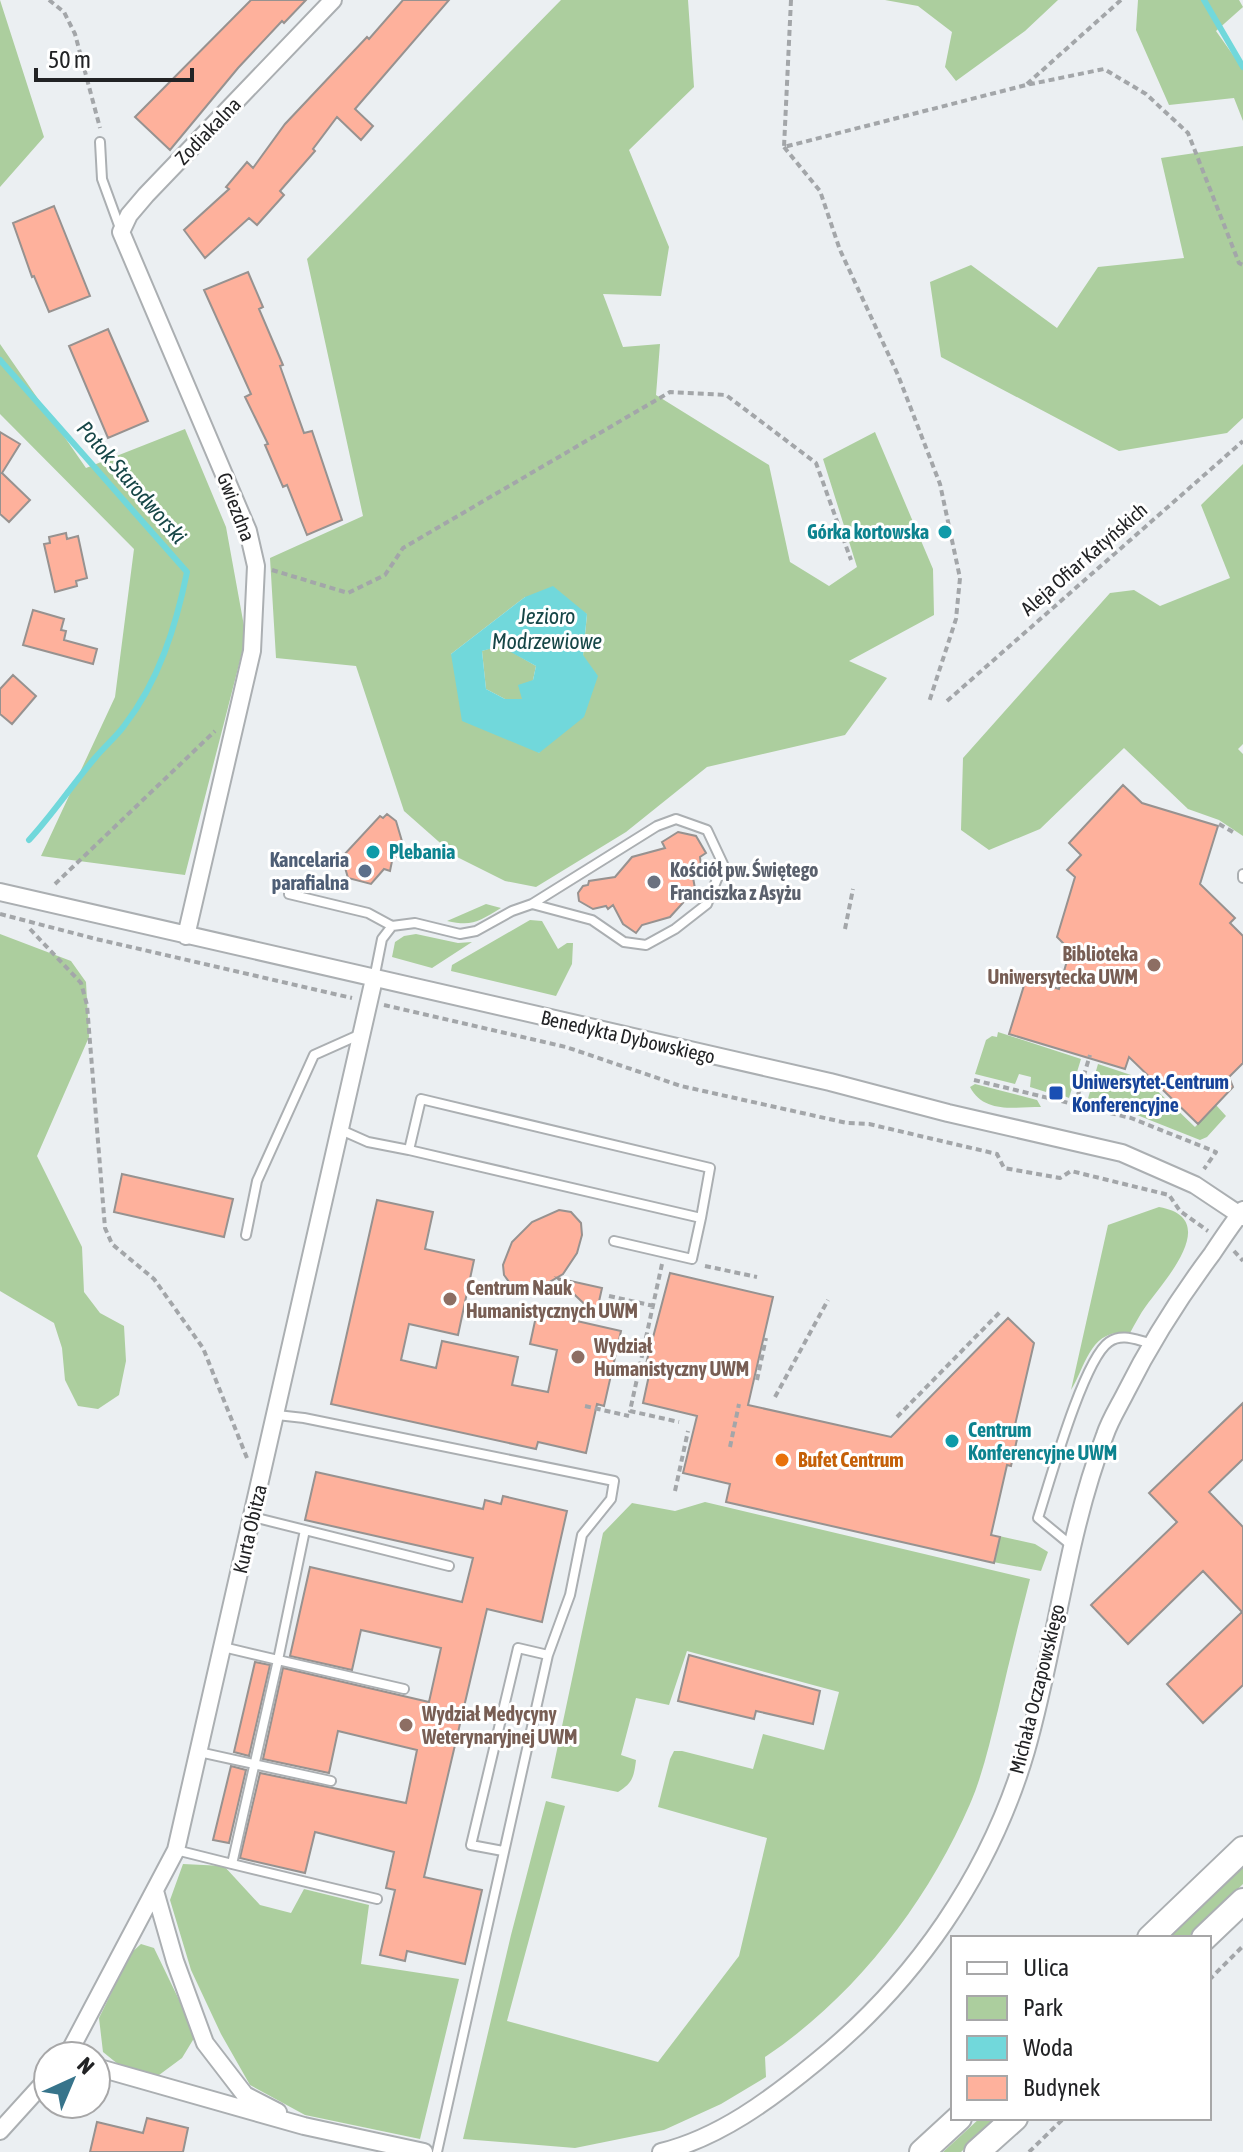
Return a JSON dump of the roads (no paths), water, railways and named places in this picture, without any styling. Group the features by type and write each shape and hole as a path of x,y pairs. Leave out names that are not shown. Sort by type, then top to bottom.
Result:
{"main road":[{"path":"1152,1936 1243,1849"},
{"path":"1206,1936 1243,1901"},
{"path":"922,2152 957,2120"},
{"path":"977,2152 1013,2120"}],"street":[{"name":"Zodiakalna","path":"121,232 129,215 146,195 333,0"},
{"name":"Gwiezdna","path":"121,232 248,531 256,566 252,651 186,936"},
{"name":"Benedykta Dybowskiego","path":"0,892 830,1082 1122,1153 1195,1185 1242,1213"},
{"name":"Kurta Obitza","path":"76,2040 176,1850 374,979"},
{"name":"Michała Oczapowskiego","path":"661,2152 717,2130 784,2088 826,2054 869,2015 928,1948 953,1910 1002,1816 1025,1752 1072,1546 1105,1433 1150,1343 1185,1289 1242,1213"},
{"path":"155,1891 175,1961 205,2043 245,2095 304,2126"},
{"path":"112,2072 304,2126 424,2152"},
{"path":"0,2131 32,2096"}],"lane":[{"name":"Gwiezdna","path":"100,142 102,179 121,232"},
{"path":"289,894 368,913 392,926 415,923 460,934 476,931 532,904 657,826 676,819 707,830 723,864 707,904 675,929 646,945 624,942 592,920 532,904"},
{"path":"374,979 382,939 392,926"},
{"path":"246,1235 257,1181 314,1055 362,1034"},
{"path":"409,1150 421,1099 710,1168 692,1259 614,1241"},
{"path":"341,1130 368,1142 701,1218"},
{"path":"1072,1546 1038,1518 1084,1381 1108,1342 1122,1337 1150,1343"},
{"path":"277,1415 614,1481 611,1499 582,1535 570,1595 548,1655 437,2152"},
{"path":"253,1517 449,1566"},
{"path":"232,1864 305,1530"},
{"path":"223,1647 404,1689"},
{"path":"503,1851 471,1845 518,1648 548,1655"},
{"path":"199,1752 331,1781"},
{"path":"176,1850 377,1899"}],"water":[{"name":"Jezioro Modrzewiowe","path":"553,586 587,614 583,655 598,676 584,717 539,753 462,721 451,654 525,597","holes":["500,646 536,666 533,680 518,685 522,699 505,699 486,689 482,651"]}],"waterway":[{"path":"1204,0 1243,67"},
{"name":"Potok Starodworski","path":"0,360 187,572 171,633 147,691 121,730 29,840"}],"place":[{"name":"Górka kortowska","path":"945,532"},
{"name":"Plebania","path":"373,852"},
{"name":"Kancelaria parafialna","path":"365,871"},
{"name":"Kościół pw. Świętego Franciszka z Asyżu","path":"654,882"},
{"name":"Biblioteka Uniwersytecka UWM","path":"1154,965"},
{"name":"Uniwersytet-Centrum Konferencyjne","path":"1056,1093"},
{"name":"Centrum Nauk Humanistycznych UWM","path":"450,1299"},
{"name":"Wydział Humanistyczny UWM","path":"578,1357"},
{"name":"Centrum Konferencyjne UWM","path":"952,1441"},
{"name":"Bufet Centrum","path":"782,1460"},
{"name":"Wydział Medycyny Weterynaryjnej UWM","path":"406,1725"}]}
